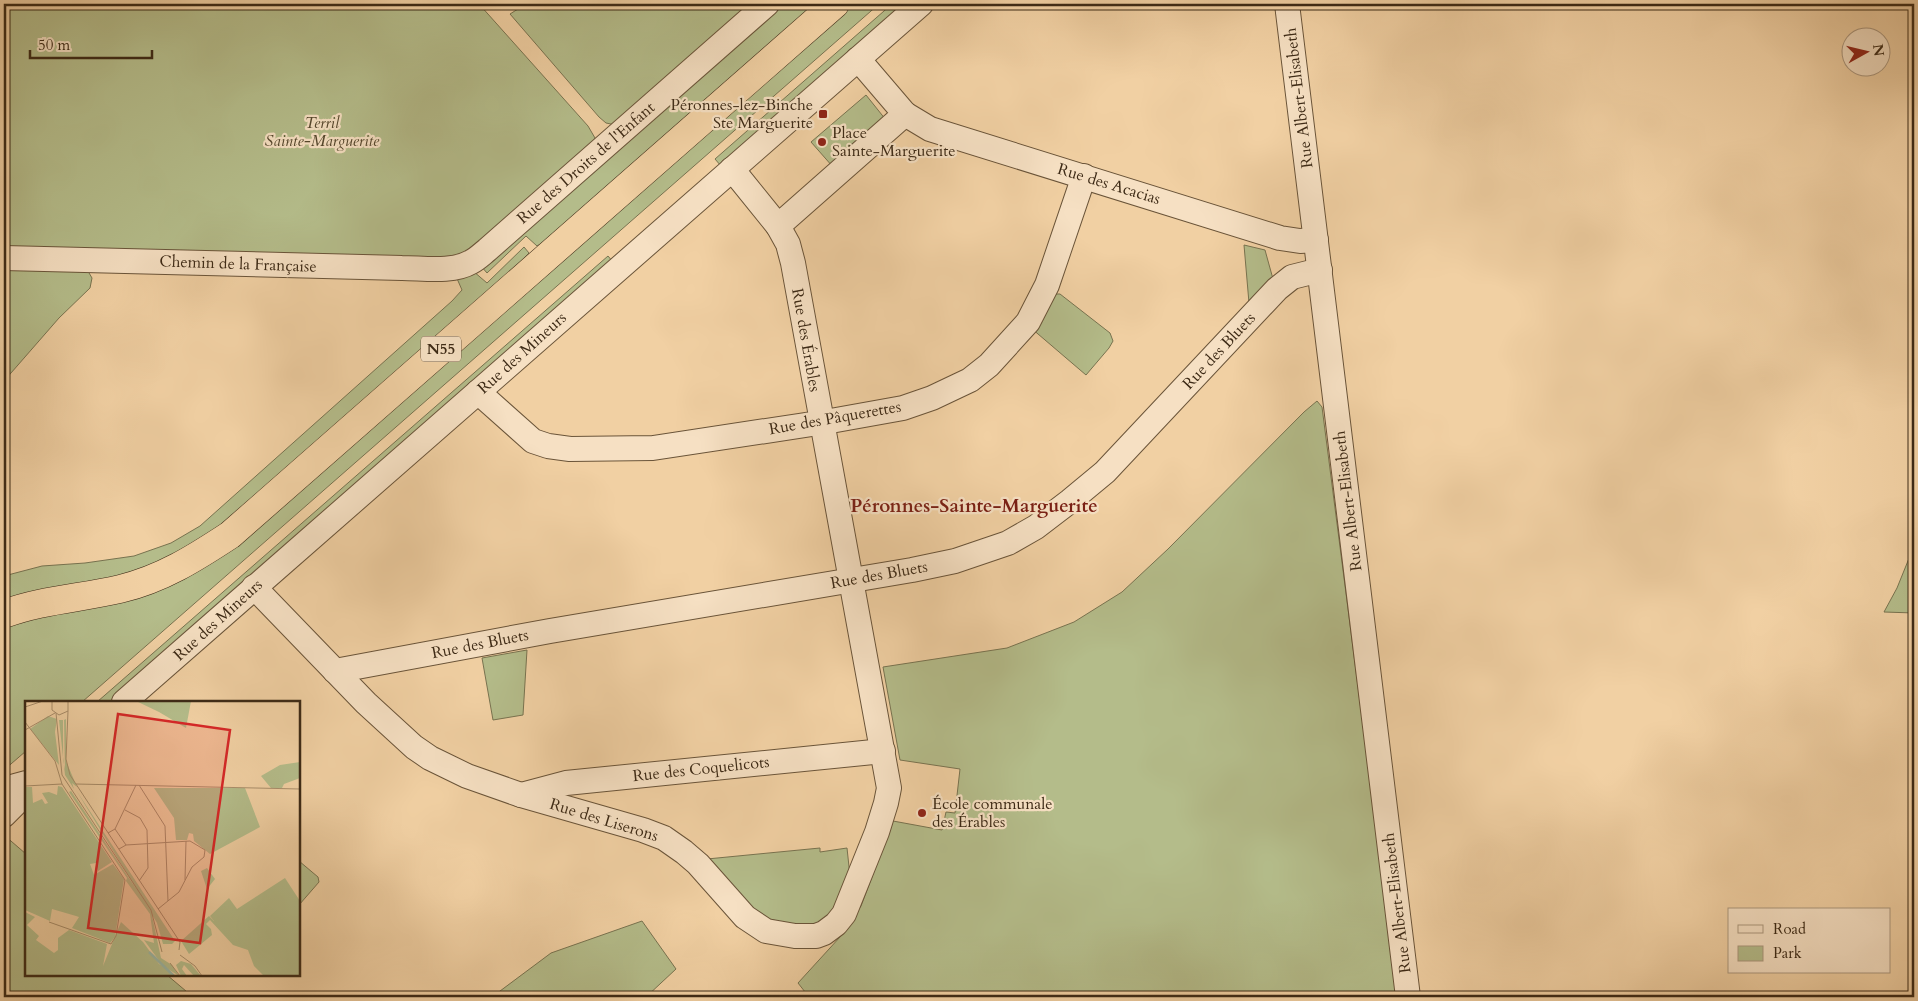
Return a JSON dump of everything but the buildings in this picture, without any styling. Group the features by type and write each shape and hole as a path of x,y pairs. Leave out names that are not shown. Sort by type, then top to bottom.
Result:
{"highway":[{"name":"N55","path":"4,614 49,602 121,589 148,581 190,562 230,535 835,4"}],"street":[{"name":"Rue des Droits de l'Enfant","path":"472,262 767,4"},
{"name":"Rue des Mineurs","path":"125,701 921,4"},
{"name":"Rue Albert-Elisabeth","path":"1287,4 1408,997"},
{"path":"732,169 778,226 905,114 858,59"},
{"name":"Rue des Acacias","path":"905,114 930,129 1280,238 1300,241 1316,240"},
{"name":"Rue des Pâquerettes","path":"478,392 533,441 556,448 604,450 653,448 821,423 903,408 932,398 970,380 989,365 1028,322 1042,297 1084,176"},
{"name":"Rue des Érables","path":"778,226 790,252 883,750"},
{"name":"Chemin de la Française","path":"4,258 402,268 450,268 472,262"},
{"name":"Rue des Bluets","path":"335,672 550,631 912,570 973,556 1008,543 1036,528 1106,472 1277,289 1292,277 1320,270"},
{"name":"Rue des Liserons","path":"254,587 372,710 414,747 430,758 467,776 521,795 643,830 664,838 698,864 745,917 766,931 778,934 816,936 829,930 844,914 877,832 886,803 889,788 883,750"},
{"name":"Rue des Coquelicots","path":"521,795 566,783 883,750"},
{"path":"4,789 25,783"},
{"path":"4,815 25,794"}],"green space":[{"name":"Terril Sainte-Marguerite","path":"4,4 479,4 588,126 595,138 592,146 455,262 4,252"},
{"path":"526,4 759,4 616,125 606,123 599,117 510,14"},
{"path":"780,4 822,4 568,227 537,246 526,236 487,273 481,266"},
{"path":"850,4 879,4 83,701 25,701 25,752 4,770 4,624 159,588 522,292 549,273 587,235"},
{"path":"892,4 908,4 721,166 715,159"},
{"path":"866,95 886,120 833,167 811,142"},
{"path":"1244,245 1265,250 1273,279 1249,303"},
{"path":"524,247 529,253 506,278 182,559 4,606 4,576 42,566 85,563 134,556 171,543 200,526 452,301 462,290 455,274 473,271 487,283"},
{"path":"608,256 613,262 115,701 98,701"},
{"path":"4,263 85,266 92,278 90,288 59,318 4,381"},
{"path":"1053,294 1060,294 1110,333 1113,341 1109,348 1086,375 1031,328"},
{"path":"1317,401 1322,407 1398,997 809,997 798,983 840,937 861,906 893,821 942,830 946,812 955,813 960,769 900,760 883,667 1007,648 1074,622 1122,592"},
{"path":"1914,546 1914,613 1884,612 1897,588"},
{"path":"527,650 523,715 493,720 482,658"},
{"path":"4,835 25,853 25,976 168,976 193,997 4,997"},
{"path":"820,848 820,852 847,848 850,876 829,920 817,926 794,925 765,918 752,909 707,859"},
{"path":"300,862 318,877 319,882 300,904"},
{"path":"642,921 676,969 646,997 492,997 551,953"}],"place":[{"name":"Péronnes-lez-Binche Ste Marguerite","path":"823,114"},
{"name":"Place Sainte-Marguerite","path":"822,142"},
{"name":"École communale des Érables","path":"922,813"}],"district":[{"name":"Péronnes-Sainte-Marguerite","path":"974,506"}]}
